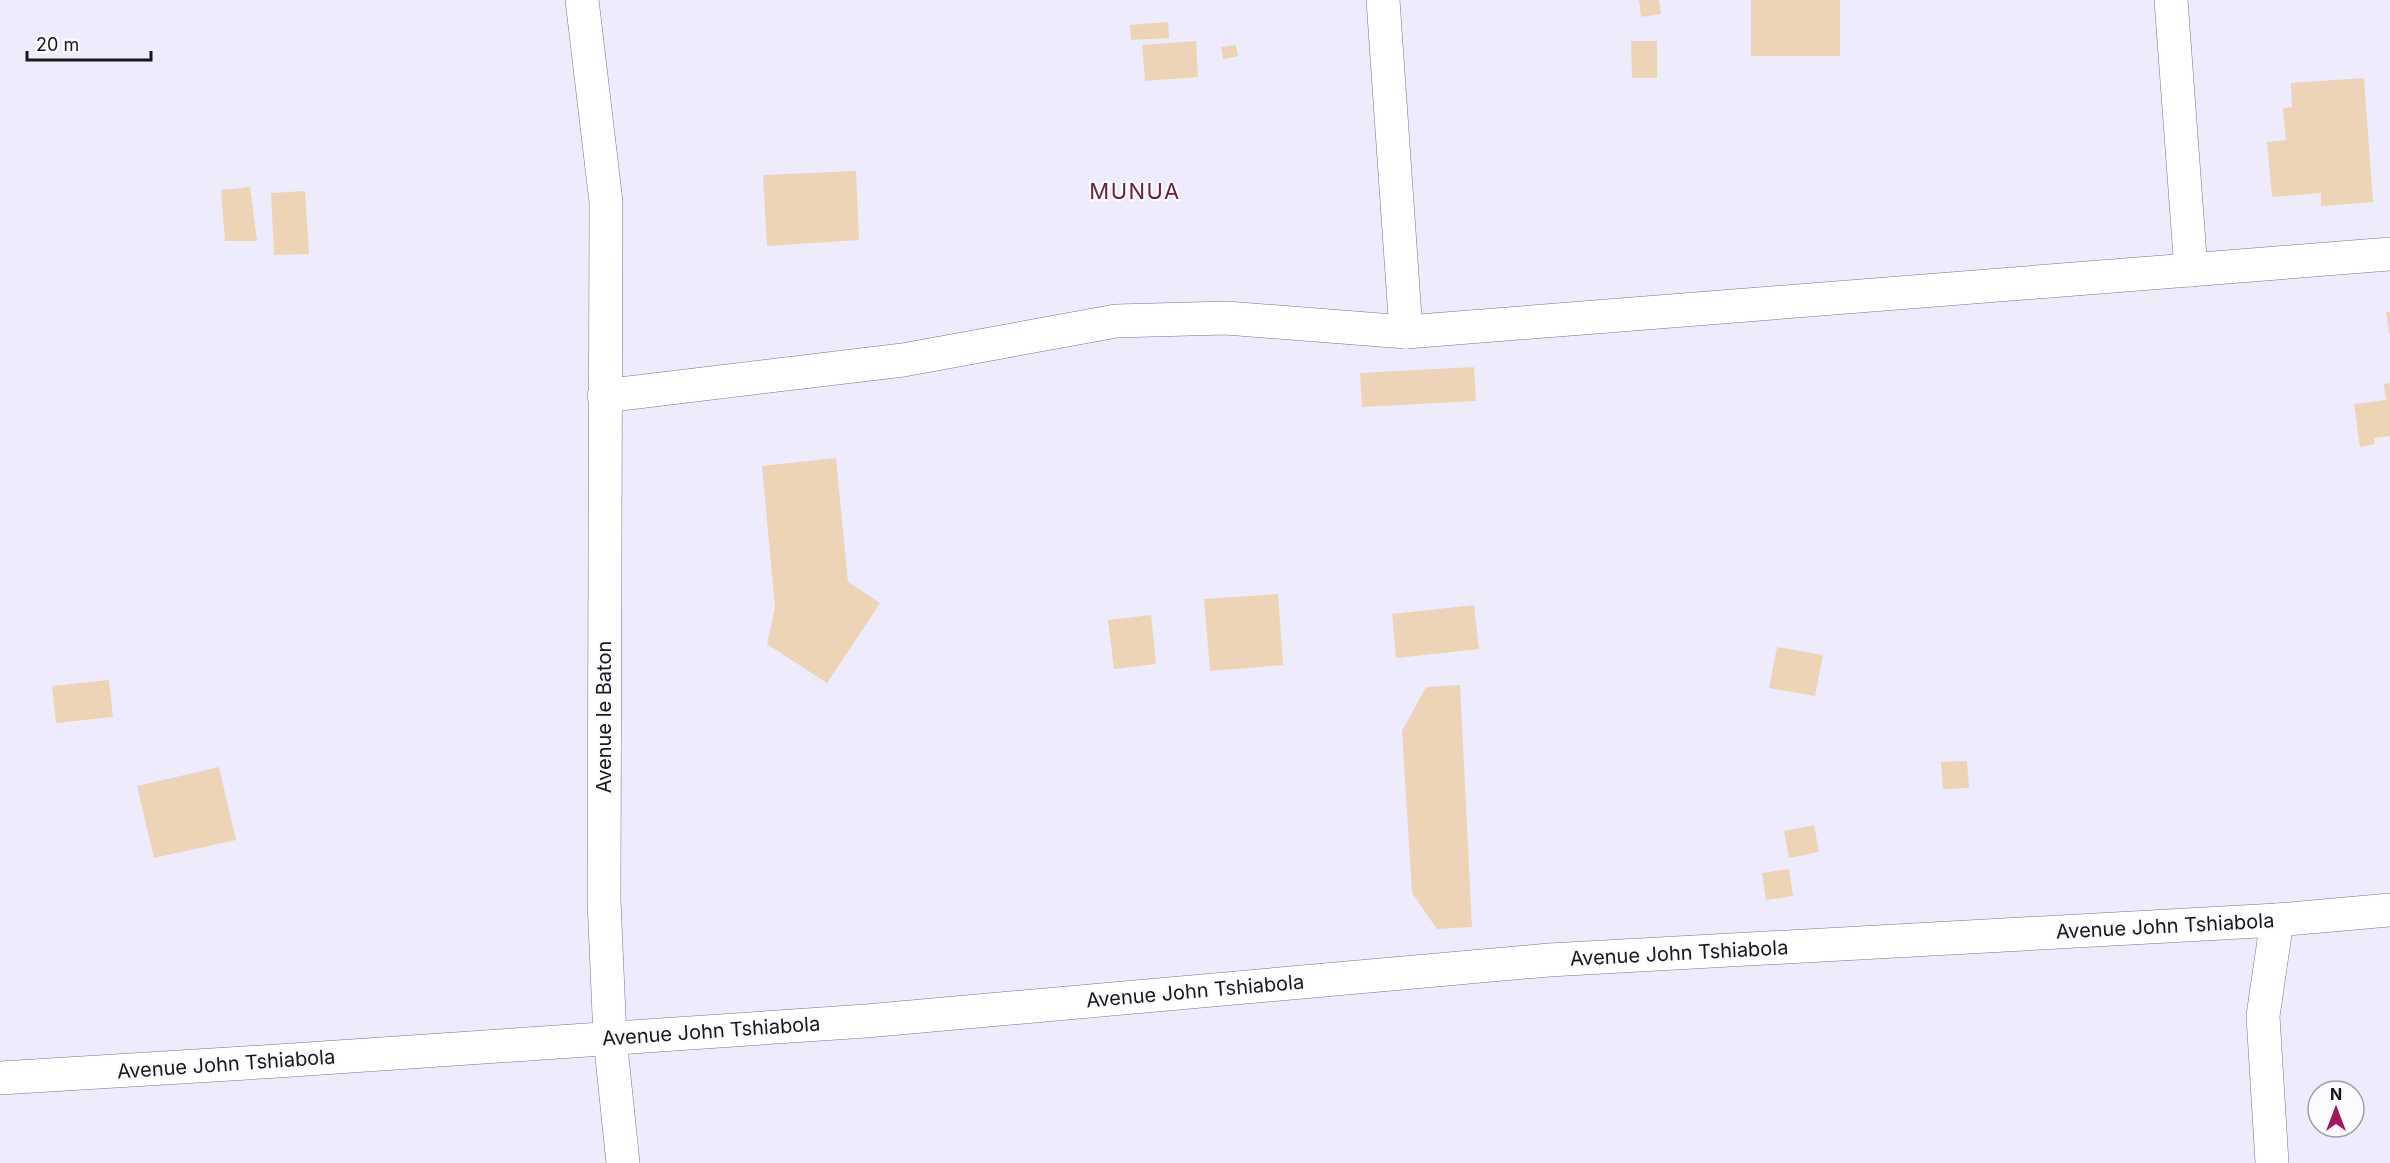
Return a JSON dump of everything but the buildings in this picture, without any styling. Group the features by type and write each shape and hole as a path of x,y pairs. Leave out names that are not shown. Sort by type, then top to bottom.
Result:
{"street":[{"name":"Avenue le Baton","path":"582,0 606,202 604,900 610,1038 624,1163"},
{"path":"1383,0 1406,332"},
{"path":"2171,0 2191,270"},
{"path":"604,396 903,360 1116,321 1226,318 1406,332 2390,254"},
{"name":"Avenue John Tshiabola","path":"0,1078 866,1021 1549,960 2277,920 2390,910"},
{"path":"2272,1163 2263,1016 2277,920"}],"district":[{"name":"MUNUA","path":"1135,191"}]}
